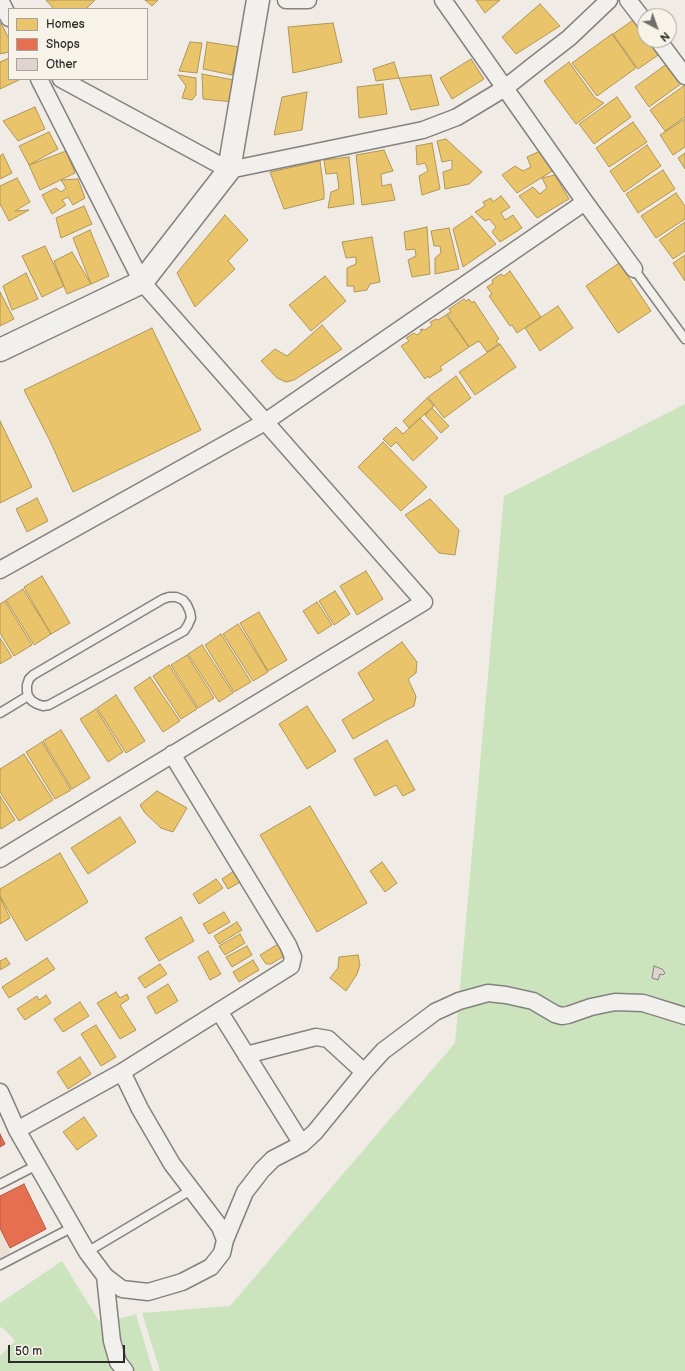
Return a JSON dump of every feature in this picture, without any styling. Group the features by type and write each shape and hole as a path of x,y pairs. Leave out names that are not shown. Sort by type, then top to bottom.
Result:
{"street":[{"path":"1,0 8,16"},
{"path":"0,350 142,282 229,170 258,0"},
{"path":"286,0 308,0"},
{"path":"443,0 634,269"},
{"path":"64,80 229,170 423,130 457,117 505,88 569,38 609,0"},
{"path":"628,0 637,12"},
{"path":"664,48 685,76"},
{"path":"0,859 424,602 142,282 40,80"},
{"path":"0,570 265,422 585,202"},
{"path":"17,1130 122,1072 291,966 293,957 288,945 172,754"},
{"path":"2,1101 87,1252 105,1276 122,1289 148,1292 182,1282 211,1267 222,1253 225,1240 245,1192 262,1170 273,1159 302,1144 315,1132 383,1051 435,1012 459,1001 488,993 533,1001 555,1014 562,1016 591,1007 615,1002 643,1003 685,1016"},
{"path":"219,1011 302,1144"},
{"path":"246,1055 316,1037 328,1039 364,1072"},
{"path":"122,1072 140,1109 168,1157 190,1190 220,1227 225,1240"},
{"path":"105,1276 112,1341 118,1362 125,1371"}],"lane":[{"path":"634,269 685,339"},
{"path":"169,597 176,598 183,600 187,605 191,618 184,631 49,704 43,706 37,704 28,696 27,685 29,679 33,675 163,599 169,597"},
{"path":"0,713 28,696"},
{"path":"0,1184 37,1165"},
{"path":"87,1252 190,1190"},
{"path":"0,1265 73,1227"}],"shaded area":[{"path":"0,1225 12,1257 0,1274"}],"green space":[{"path":"685,404 685,1371 160,1371 142,1313 230,1306 455,1043 504,496"},
{"path":"62,1261 101,1324 136,1314 153,1371 0,1371 0,1356 15,1341 2,1327 0,1328 0,1303"}],"building: Homes":[{"path":"46,0 95,0 87,8 53,8"},
{"path":"145,0 158,0 152,6"},
{"path":"476,0 500,0 485,13"},
{"path":"540,4 560,26 516,54 502,37"},
{"path":"637,17 637,48 662,48 664,51 638,69 613,34"},
{"path":"1,23 8,37 8,52 0,54"},
{"path":"333,23 342,62 293,73 288,27"},
{"path":"612,34 636,68 597,96 572,63"},
{"path":"190,42 202,43 197,73 179,71"},
{"path":"207,42 239,47 232,75 203,69"},
{"path":"8,58 8,80 19,80 0,89 0,62"},
{"path":"471,59 484,79 452,99 440,78"},
{"path":"394,62 399,78 376,81 373,69"},
{"path":"569,62 595,98 604,103 576,124 544,81"},
{"path":"668,63 682,83 649,107 635,87"},
{"path":"202,74 234,80 233,102 203,99"},
{"path":"178,75 196,78 196,95 192,100 182,98 186,86"},
{"path":"431,75 439,105 411,110 399,78"},
{"path":"383,84 387,114 359,118 357,87"},
{"path":"685,85 685,117 665,131 650,110"},
{"path":"307,92 302,130 274,135 282,97"},
{"path":"617,97 631,117 594,144 579,124"},
{"path":"35,107 45,129 18,141 3,121"},
{"path":"685,119 685,147 673,155 660,135"},
{"path":"633,122 647,142 609,167 596,148"},
{"path":"49,132 58,149 29,165 19,146"},
{"path":"446,139 482,172 469,184 445,189 443,172 452,169 452,160 442,162 437,141"},
{"path":"432,143 440,189 422,195 419,176 428,171 425,163 417,165 416,146"},
{"path":"647,145 661,166 624,192 610,171"},
{"path":"384,150 393,171 381,174 382,186 391,184 395,200 362,205 356,155"},
{"path":"66,151 75,173 40,190 29,165"},
{"path":"540,151 554,170 517,193 502,175 515,166 523,171 531,167 527,157"},
{"path":"685,153 685,169 678,158"},
{"path":"3,154 12,173 0,179 0,156"},
{"path":"349,157 354,204 328,208 331,192 339,189 337,173 326,174 324,160"},
{"path":"320,161 324,199 284,209 270,172"},
{"path":"663,170 675,189 638,213 626,194"},
{"path":"555,175 569,199 537,218 519,196 533,187 540,194 547,188 542,178"},
{"path":"17,178 30,202 15,211 29,210 9,221 0,204 0,186"},
{"path":"78,179 85,198 73,205 68,197 62,200 66,205 52,214 42,195 56,188 61,192 66,188 61,180"},
{"path":"676,193 685,206 685,219 656,238 641,216"},
{"path":"501,196 510,207 501,213 505,220 513,215 522,228 500,242 492,232 496,227 489,219 485,221 475,212 485,206 483,202 491,198 493,202"},
{"path":"84,206 92,224 61,238 56,218"},
{"path":"225,215 248,240 228,261 235,269 195,307 177,273"},
{"path":"472,216 496,244 463,267 453,229"},
{"path":"685,222 685,251 673,259 659,240"},
{"path":"427,227 430,274 412,277 408,260 416,256 415,249 406,250 404,232"},
{"path":"449,228 459,269 435,274 435,258 441,253 440,246 434,246 431,231"},
{"path":"90,230 109,276 91,284 73,238"},
{"path":"372,237 380,282 370,284 367,290 354,292 354,286 347,286 347,268 356,264 356,257 346,258 342,242"},
{"path":"45,246 64,286 42,297 22,256"},
{"path":"72,252 91,284 67,294 54,261"},
{"path":"685,255 685,281 673,263"},
{"path":"619,263 651,311 618,333 586,286"},
{"path":"510,271 541,317 517,333 512,325 510,326 489,296 492,294 487,287 493,283 492,280 501,274 504,276"},
{"path":"26,273 38,299 12,310 3,286"},
{"path":"325,276 346,301 311,331 289,305"},
{"path":"0,292 14,319 0,326"},
{"path":"464,299 466,301 469,299 472,303 474,301 499,339 496,341 499,344 487,352 479,341 469,347 447,314 451,312 449,309"},
{"path":"558,306 573,328 540,351 525,328"},
{"path":"446,315 469,347 440,367 442,370 429,378 428,376 425,379 401,346 409,341 406,338 414,333 417,335 422,331 420,330 425,330 432,325 430,322 436,319 438,320"},
{"path":"322,325 342,349 294,380 286,382 277,378 261,361 275,349 287,356"},
{"path":"152,328 201,430 73,492 50,441 24,390"},
{"path":"500,344 516,367 475,395 459,372"},
{"path":"456,376 471,398 444,418 428,397"},
{"path":"427,398 434,406 409,428 403,421"},
{"path":"432,408 449,426 441,433 425,415"},
{"path":"420,418 438,438 413,461 396,442 391,447 383,439 396,427 403,434"},
{"path":"0,421 32,487 0,503"},
{"path":"383,442 427,487 401,511 358,467"},
{"path":"37,498 48,521 27,532 16,509"},
{"path":"430,499 459,530 455,555 439,553 405,515"},
{"path":"366,571 383,599 357,615 340,586"},
{"path":"42,576 70,623 51,634 24,587"},
{"path":"23,589 51,634 34,645 6,600"},
{"path":"335,591 350,614 334,625 319,601"},
{"path":"5,601 32,645 14,656 0,633 0,604"},
{"path":"317,602 332,625 318,634 303,611"},
{"path":"259,612 287,660 268,671 240,623"},
{"path":"238,624 268,672 253,681 223,634"},
{"path":"221,634 251,682 234,692 205,645"},
{"path":"0,638 12,657 0,664"},
{"path":"402,642 417,662 416,673 408,679 416,696 414,706 353,739 342,720 374,700 358,673"},
{"path":"202,645 233,693 219,702 188,654"},
{"path":"187,655 214,698 198,708 171,665"},
{"path":"169,665 197,709 181,719 153,676"},
{"path":"150,677 180,721 163,732 134,688"},
{"path":"116,695 145,741 126,753 97,708"},
{"path":"307,706 336,751 307,769 279,724"},
{"path":"96,709 123,752 108,762 80,719"},
{"path":"61,730 90,778 72,789 43,741"},
{"path":"387,740 415,790 403,796 396,785 375,796 354,759"},
{"path":"42,742 71,790 55,799 26,752"},
{"path":"24,754 53,800 19,821 0,792 0,769"},
{"path":"157,791 187,808 173,832 161,828 145,813 140,805"},
{"path":"0,796 15,820 1,829 0,827"},
{"path":"310,806 367,903 317,932 260,835"},
{"path":"120,817 136,842 88,874 71,848"},
{"path":"60,853 88,902 26,941 0,896 0,889"},
{"path":"382,862 397,883 385,892 370,871"},
{"path":"237,869 244,880 228,889 222,879"},
{"path":"216,879 223,888 199,904 193,894"},
{"path":"0,897 10,918 0,924"},
{"path":"224,912 230,922 209,934 203,924"},
{"path":"181,917 194,941 159,961 145,938"},
{"path":"237,922 242,930 219,944 214,936"},
{"path":"240,934 245,943 225,955 219,946"},
{"path":"283,941 289,953 271,964 266,964 260,955"},
{"path":"247,946 252,955 232,967 226,957"},
{"path":"208,951 221,974 210,980 198,957"},
{"path":"358,955 360,965 357,974 346,991 330,978 338,968 339,957"},
{"path":"6,958 10,964 0,970 0,961"},
{"path":"47,958 55,969 9,998 2,987"},
{"path":"253,960 259,970 239,982 233,972"},
{"path":"160,964 167,974 145,988 138,978"},
{"path":"168,984 178,1001 156,1014 147,997"},
{"path":"116,992 120,998 127,994 129,999 120,1005 136,1030 120,1039 97,1003"},
{"path":"46,995 51,1003 25,1020 17,1009 37,996 39,1000"},
{"path":"80,1002 89,1016 63,1032 54,1019"},
{"path":"96,1025 116,1057 101,1066 81,1034"},
{"path":"80,1057 91,1074 68,1089 57,1072"},
{"path":"84,1117 97,1136 77,1150 63,1132"}],"building: Shops":[{"path":"0,1134 5,1144 0,1147"},
{"path":"24,1184 46,1229 10,1248 0,1228 0,1196"}],"building: Other":[{"path":"654,966 662,969 665,973 663,975 660,974 658,980 652,978"}]}
